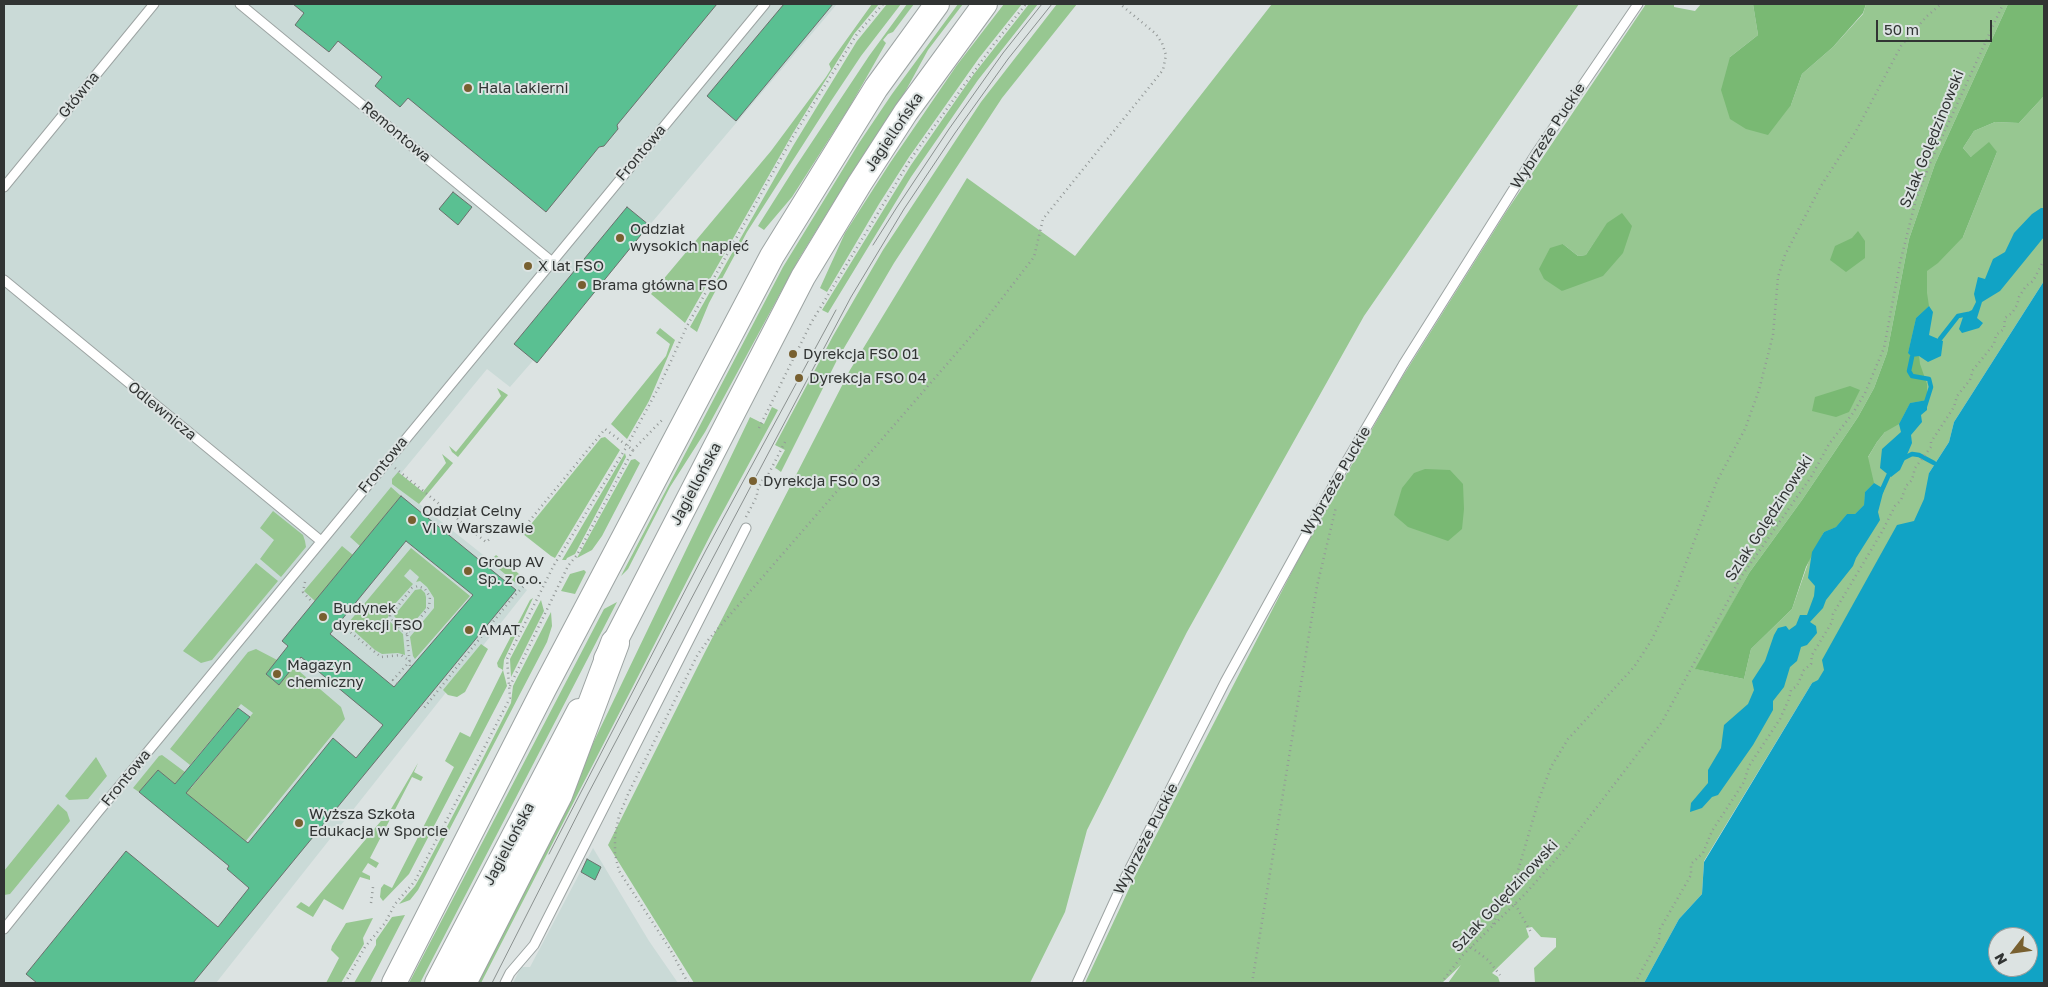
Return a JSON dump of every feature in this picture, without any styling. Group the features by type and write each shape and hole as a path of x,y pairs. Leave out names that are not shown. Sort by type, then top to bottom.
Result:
{"highway":[{"path":"462,983 558,795 615,643"}],"main road":[{"path":"394,983 573,633 772,256 876,88 936,4"},
{"name":"Jagiellońska","path":"436,983 615,643 803,277 906,112 985,4"}],"lane":[{"name":"Główna","path":"4,187 154,4"},
{"name":"Remontowa","path":"240,4 551,261"},
{"name":"Frontowa","path":"4,929 551,261 765,4"},
{"name":"Wybrzeże Puckie","path":"1077,983 1126,878 1221,691 1403,365 1537,152 1638,4"},
{"name":"Odlewnicza","path":"4,280 321,541"},
{"path":"505,983 510,973 534,945 746,528"}],"path":[{"path":"345,983 365,948 385,923 395,904 415,881 510,698 507,659 554,565 627,446 660,385 687,326 794,135 857,34 883,4"},
{"path":"759,428 811,323 912,157 994,44 1026,4"},
{"path":"688,983 670,949 619,871 615,854 615,835 629,792 698,654 986,319 1034,257 1043,219 1163,70 1166,55 1159,38 1120,4"},
{"path":"1493,926 1517,874 1550,767 1568,739 1634,667 1651,641 1675,592 1717,481 1744,429 1759,390 1773,335 1778,277 1785,255 1821,186 1856,131 1901,46 1926,17 1941,4"},
{"name":"Szlak Golędzinowski","path":"1441,983 1471,947 1515,904 1564,850 1662,722 1741,577 1811,477 1829,444 1853,413 1865,393 1884,348 1900,263 1916,199 1931,161 2003,4"},
{"path":"1635,983 1658,939 1660,929 1691,875 1691,864 1704,853 1712,831 1744,782 1749,766 1780,719 1791,690 1797,686 1804,670 1811,664 1812,654 1832,622 1833,614 1883,530 1895,506 1901,500 1906,486 1912,480 1915,468 1931,447 1931,442 1954,407 1957,396 1970,380 1972,370 1994,344 1996,335 2004,329 2005,318 2012,312 2026,286 2033,282 2044,260"},
{"path":"510,688 568,566 577,555 633,450 669,413"},
{"path":"522,530 606,429 633,450"},
{"path":"746,528 745,520 757,496 757,491 763,479 767,477 785,442"},
{"path":"387,461 486,542 491,538"},
{"path":"1252,983 1317,586 1337,505"},
{"path":"421,705 424,708 513,597 534,576"},
{"path":"305,582 303,592 313,603"},
{"path":"407,634 429,607 430,597 425,589 418,586 412,588 390,616 395,624 407,634 412,668"},
{"path":"339,623 381,657 401,655 410,661"},
{"path":"398,684 393,680 410,661"},
{"path":"435,688 438,691"},
{"path":"371,903 374,887"},
{"path":"1515,904 1532,934"},
{"path":"1471,947 1488,960 1500,975"}],"shaded area":[{"path":"4,4 837,4 510,387 487,369 393,483 527,590 216,983 4,983"},
{"path":"593,848 649,941 678,983 513,983 521,967 530,967"}],"green space":[{"path":"872,4 879,4 854,34 793,133 685,323 651,294 771,151 826,77 831,69 829,64"},
{"path":"887,4 901,4 861,56 747,232 709,303 697,332 690,327 793,146 857,41"},
{"path":"907,4 914,4 893,32 888,34 883,40 886,43 849,108 792,197 764,230 758,226 794,169 869,56"},
{"path":"958,4 963,4 928,50 905,92 800,257 705,432 670,487 628,569 621,576 783,267 859,143 892,94"},
{"path":"1004,4 1022,4 979,58 909,157 827,292 820,288 845,233 890,163 957,65"},
{"path":"1029,4 1038,4 978,80 911,177 828,313 822,310 911,165 974,74"},
{"path":"1057,4 1077,4 1002,98 894,263 837,360 781,472 775,468 785,450 775,445 833,336 883,250 981,102"},
{"path":"1272,4 1579,4 1364,316 1187,632 1087,830 1065,912 1030,983 694,983 608,845 850,370 967,178 1075,256"},
{"path":"1646,4 1674,4 1674,7 1695,11 1701,4 1753,4 1758,35 1730,57 1791,105 1802,74 1833,47 1863,14 1866,4 2008,4 1935,164 1909,239 1887,353 1874,388 1858,417 1802,500 1749,573 1696,669 1744,679 1751,649 1792,609 1812,552 1877,442 1885,432 1929,216 1963,237 1997,152 1971,157 1963,148 1974,131 1995,122 2019,123 2044,96 2044,281 1954,422 1949,442 1929,473 1936,491 1832,685 1812,683 1704,861 1702,894 1679,919 1644,983 1535,983 1534,968 1556,947 1556,938 1541,937 1532,927 1526,928 1529,937 1492,973 1498,977 1500,983 1448,983 1461,965 1442,983 1085,983 1134,878 1301,554 1396,387 1506,212","holes":["1563,244 1578,256 1586,255 1562,291"]},
{"path":"1753,4 1866,4 1863,13 1833,47 1802,74 1791,105 1768,135 1746,129 1730,119 1721,90 1730,57 1758,35"},
{"path":"2008,4 2044,4 2044,96 2019,123 1995,122 1974,131 1963,148 1971,157 1989,142 1997,152 1963,237 1938,263 1927,271 1929,306 1916,318 1908,353 1919,356 1927,384 1927,400 1910,403 1899,424 1885,432 1877,442 1868,457 1874,483 1865,492 1864,505 1855,514 1847,514 1836,527 1824,532 1806,567 1792,609 1751,649 1744,679 1695,669 1749,573 1802,500 1858,417 1874,388 1887,353 1909,239 1935,164"},
{"path":"1622,213 1632,226 1623,253 1603,276 1562,291 1544,279 1539,269 1550,248 1563,244 1578,256 1586,255 1607,223"},
{"path":"1858,231 1865,241 1865,258 1846,272 1830,260 1835,246 1852,238"},
{"path":"660,328 675,340 649,401 627,439 611,424 666,356 670,344 656,333"},
{"path":"1850,386 1860,390 1849,412 1836,417 1812,411 1815,397"},
{"path":"497,388 508,395 458,457 449,446 456,452 501,396"},
{"path":"772,407 778,410 714,528 481,983 474,983 571,789 750,417 764,424"},
{"path":"605,437 620,450 555,558 523,534 601,438"},
{"path":"625,453 626,457 575,554 566,560 562,560"},
{"path":"442,454 453,463 419,504 392,484 392,479 398,472 423,492 446,463"},
{"path":"635,459 640,463 602,536 592,550 577,558 631,460"},
{"path":"1425,469 1450,470 1463,484 1464,509 1462,529 1448,541 1408,527 1394,515 1402,488 1414,473"},
{"path":"391,487 401,496 360,546 350,537"},
{"path":"273,511 303,535 306,547 281,577 260,559 274,540 260,528"},
{"path":"342,546 353,555 315,601 304,591"},
{"path":"411,548 470,596 415,659 410,637 434,608 434,598 427,587 420,581 416,582 419,577 410,569 404,576 413,584 394,605 387,619 403,634 405,655 398,653 382,654 375,650 353,630 355,627 349,622"},
{"path":"496,555 518,573 521,577 520,583 517,584 493,564 492,559"},
{"path":"256,563 278,581 212,660 201,663 183,651"},
{"path":"584,570 586,572 575,594 561,591 570,574"},
{"path":"421,589 425,593 426,608 409,628 404,627 394,616 415,590"},
{"path":"533,598 504,660 503,670 498,667 497,663 530,600"},
{"path":"541,600 544,611 511,677 510,659"},
{"path":"617,602 420,983 409,983 604,609"},
{"path":"551,612 552,626 547,642 418,890 410,900 399,904 415,886 480,764 511,703 513,686"},
{"path":"481,644 488,649 465,692 457,697 448,695 443,690"},
{"path":"256,649 281,662 277,666 274,664 266,674 279,685 287,675 279,668 286,660 341,707 345,719 245,842 158,770 139,792 133,788 159,756 162,755 185,772 179,779 191,788 253,713 241,704 190,765 170,749 248,652"},
{"path":"503,670 507,686 409,874 383,901 380,897 381,888 384,884 392,888 454,767 445,761 460,732 470,737"},
{"path":"96,757 107,776 88,799 69,800 65,796"},
{"path":"418,763 414,772 423,777 421,781 412,777 370,858 379,863 376,868 368,863 362,872 370,876 370,880 360,877 343,910 324,899 313,917 296,907 301,902 309,907 391,809"},
{"path":"58,804 67,812 70,821 10,894 4,895 4,871"},
{"path":"405,915 370,983 354,983 376,945 376,940 392,917"},
{"path":"373,918 363,938 364,944 341,983 326,983 339,958 331,950 332,946 346,923"}],"water":[{"path":"2044,208 2044,237 2000,291 1982,302 1977,318 1983,323 1979,328 1962,333 1959,329 1964,314 1972,310 1976,302 1974,294 1978,277 1985,279 1993,259 2005,252 2014,233 2032,214"},
{"path":"2044,281 2044,983 1644,983 1679,919 1702,894 1704,862 1812,683 1818,680 1824,670 1822,660 1897,525 1914,521 1924,499 1929,473 1949,442 1954,422"},
{"path":"1929,306 1933,312 1929,335 1943,341 1941,356 1928,362 1919,356 1912,357 1908,353 1916,318"},
{"path":"1927,400 1927,410 1921,415 1922,422 1911,435 1912,443 1900,470 1891,477 1880,468 1882,449 1901,432 1899,424 1910,403"},
{"path":"1874,483 1884,489 1878,512 1880,520 1853,566 1826,600 1823,608 1810,622 1816,626 1817,633 1807,645 1801,647 1797,661 1790,667 1784,687 1773,701 1773,710 1753,745 1718,795 1712,797 1702,808 1690,812 1691,803 1708,783 1708,770 1721,748 1724,725 1748,704 1754,690 1752,681 1765,661 1778,628 1786,626 1789,630 1796,625 1800,615 1807,615 1814,596 1815,586 1808,578 1812,552 1824,532 1836,527 1847,514 1855,514 1864,505 1865,492"}],"building":[{"path":"293,4 717,4 617,125 618,129 604,146 599,147 546,212 408,98 400,107 375,86 382,77 338,41 329,52 295,25 304,13"},
{"path":"784,4 833,4 736,121 707,96"},
{"path":"453,192 472,207 458,225 439,209"},
{"path":"627,207 649,225 537,363 514,344"},
{"path":"401,496 516,590 193,983 37,983 26,974 126,851 218,927 249,888 227,869 229,866 139,792 158,770 175,784 238,708 250,717 186,793 248,843 333,738 356,758 383,725 301,657 279,685 266,674 288,646 282,641","holes":["406,541 473,595 394,687 330,634"]},
{"path":"587,859 601,867 595,880 581,872"}],"waterway":[{"path":"1940,339 1958,316 1968,314"},
{"path":"1912,357 1909,371 1912,376 1929,379 1931,387 1925,406"},
{"path":"1902,459 1912,454 1919,455 1934,463"},
{"path":"1881,492 1890,472"}],"tram line":[{"path":"873,245 949,129 1003,53 1042,4"},
{"path":"492,983 588,794 851,297 904,209 955,133 1008,59 1052,4"},
{"path":"549,854 706,550 836,310"}],"place":[{"name":"Hala lakierni","path":"468,88"},
{"name":"Oddział wysokich napięć","path":"620,238"},
{"name":"X lat FSO","path":"528,266"},
{"name":"Brama główna FSO","path":"582,285"},
{"name":"Dyrekcja FSO 01","path":"793,354"},
{"name":"Dyrekcja FSO 04","path":"799,378"},
{"name":"Dyrekcja FSO 03","path":"753,481"},
{"name":"Oddział Celny VI w Warszawie","path":"412,520"},
{"name":"Group AV Sp. z o.o.","path":"468,571"},
{"name":"Budynek dyrekcji FSO","path":"323,617"},
{"name":"AMAT","path":"469,630"},
{"name":"Magazyn chemiczny","path":"277,674"},
{"name":"Wyższa Szkoła Edukacja w Sporcie","path":"299,823"}]}
